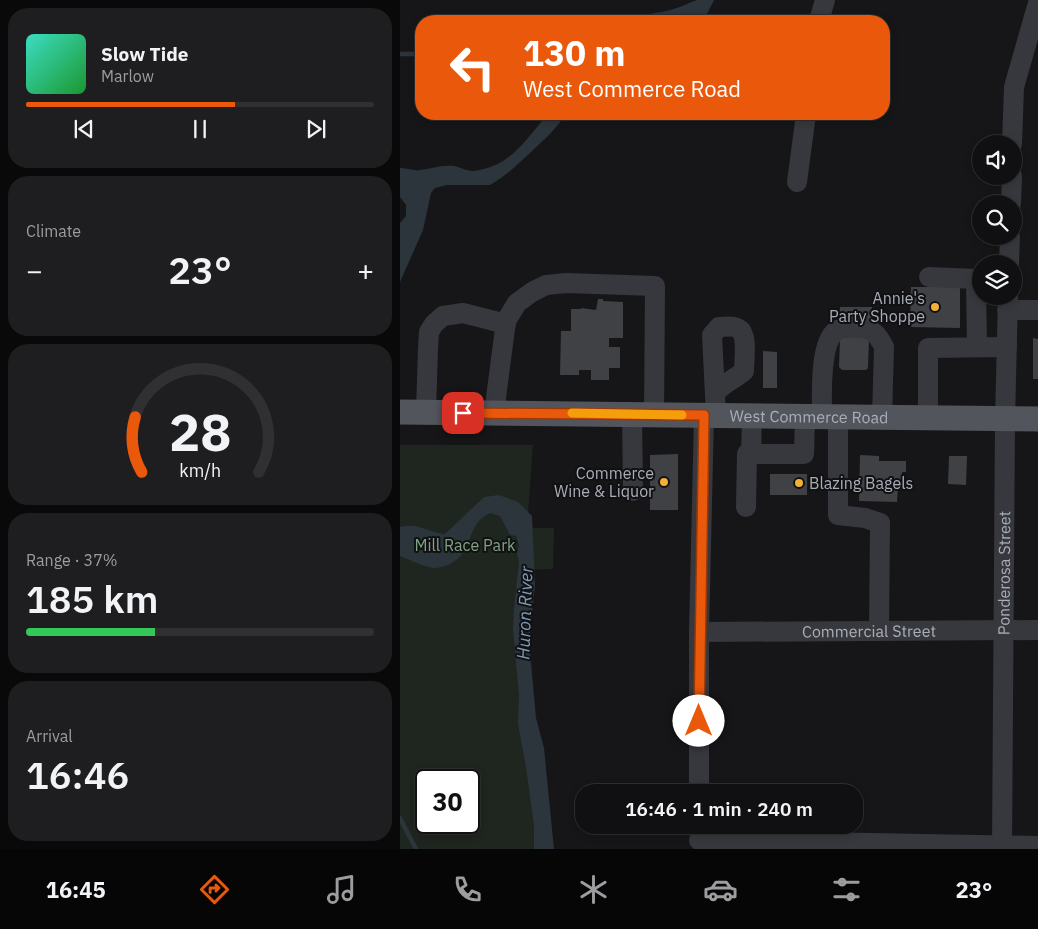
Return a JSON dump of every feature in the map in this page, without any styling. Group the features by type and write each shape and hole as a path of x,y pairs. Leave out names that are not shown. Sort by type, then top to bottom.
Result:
{"main road":[{"name":"West Commerce Road","path":"400,412 643,414 712,407 752,416 1038,419"}],"street":[{"path":"821,15 825,0"},
{"path":"1012,135 1014,87 1038,3"},
{"path":"797,182 805,120"},
{"path":"929,277 972,279"},
{"path":"494,413 506,324 517,303 546,285 566,282 656,286 633,491"},
{"path":"977,347 978,305"},
{"name":"Ponderosa Street","path":"1002,847 1005,420 1008,305"},
{"path":"1017,305 1038,310"},
{"path":"426,412 429,332 434,324 443,316 463,313 506,324"},
{"path":"879,631 880,523 865,518 838,515 822,417 822,383 827,345 834,331 868,328 879,337 884,347 882,418"},
{"path":"928,419 928,348 1006,347"},
{"path":"699,784 699,632 712,407"},
{"path":"751,454 752,416"},
{"path":"746,507 746,454 804,454 822,417"},
{"name":"Commercial Street","path":"699,632 1038,630"},
{"path":"699,838 1002,847 1038,846"}],"green space":[{"name":"Mill Race Park","path":"400,445 533,445 527,528 554,528 553,569 525,570 521,633 549,849 400,849"}],"water":[{"path":"697,0 714,0 706,15 648,15 673,9"},
{"path":"543,120 561,120 541,143 512,170 490,185 447,185 435,188 431,193 423,230 400,282 400,223 406,216 406,205 400,197 400,168 417,170 454,166 473,171 498,164 516,151"},
{"name":"Huron River","path":"499,495 518,502 532,516 535,586 529,641 536,718 544,748 554,849 534,849 534,826 518,724 519,695 513,629 519,562 517,554 519,545 516,536 510,535 500,516 490,513 476,524 463,553 457,560 448,565 433,568 400,556 400,527 412,526 445,534 484,497"}],"building":[{"name":"Annie's Party Shoppe","path":"911,287 960,287 960,328 910,327"},
{"path":"598,299 623,302 623,338 609,338 609,347 620,347 620,368 609,368 609,380 591,380 591,370 579,370 579,375 560,375 561,331 571,331 571,309 596,310"},
{"path":"840,307 872,307 872,324 840,324"},
{"path":"843,335 869,338 868,368 866,370 842,370 839,367 840,338"},
{"path":"1033,338 1038,339 1038,379 1033,379"},
{"path":"763,351 777,352 777,388 763,388"},
{"name":"Commerce Wine & Liquor","path":"678,454 678,510 650,510 650,455"},
{"path":"860,455 879,456 879,461 906,461 906,472 902,472 902,485 898,486 897,502 859,501"},
{"path":"949,456 967,456 966,485 948,484"},
{"path":"770,474 807,474 807,495 770,495"}],"waterway":[{"path":"400,54 415,54"},
{"path":"400,818 416,849"}],"slow traffic":[{"path":"572,413 682,415"}],"place":[{"name":"Annie's Party Shoppe","path":"935,307"},
{"name":"Commerce Wine & Liquor","path":"664,482"},
{"name":"Blazing Bagels","path":"799,483"}],"route":[{"path":"463,413 704,415 699,721"}]}
